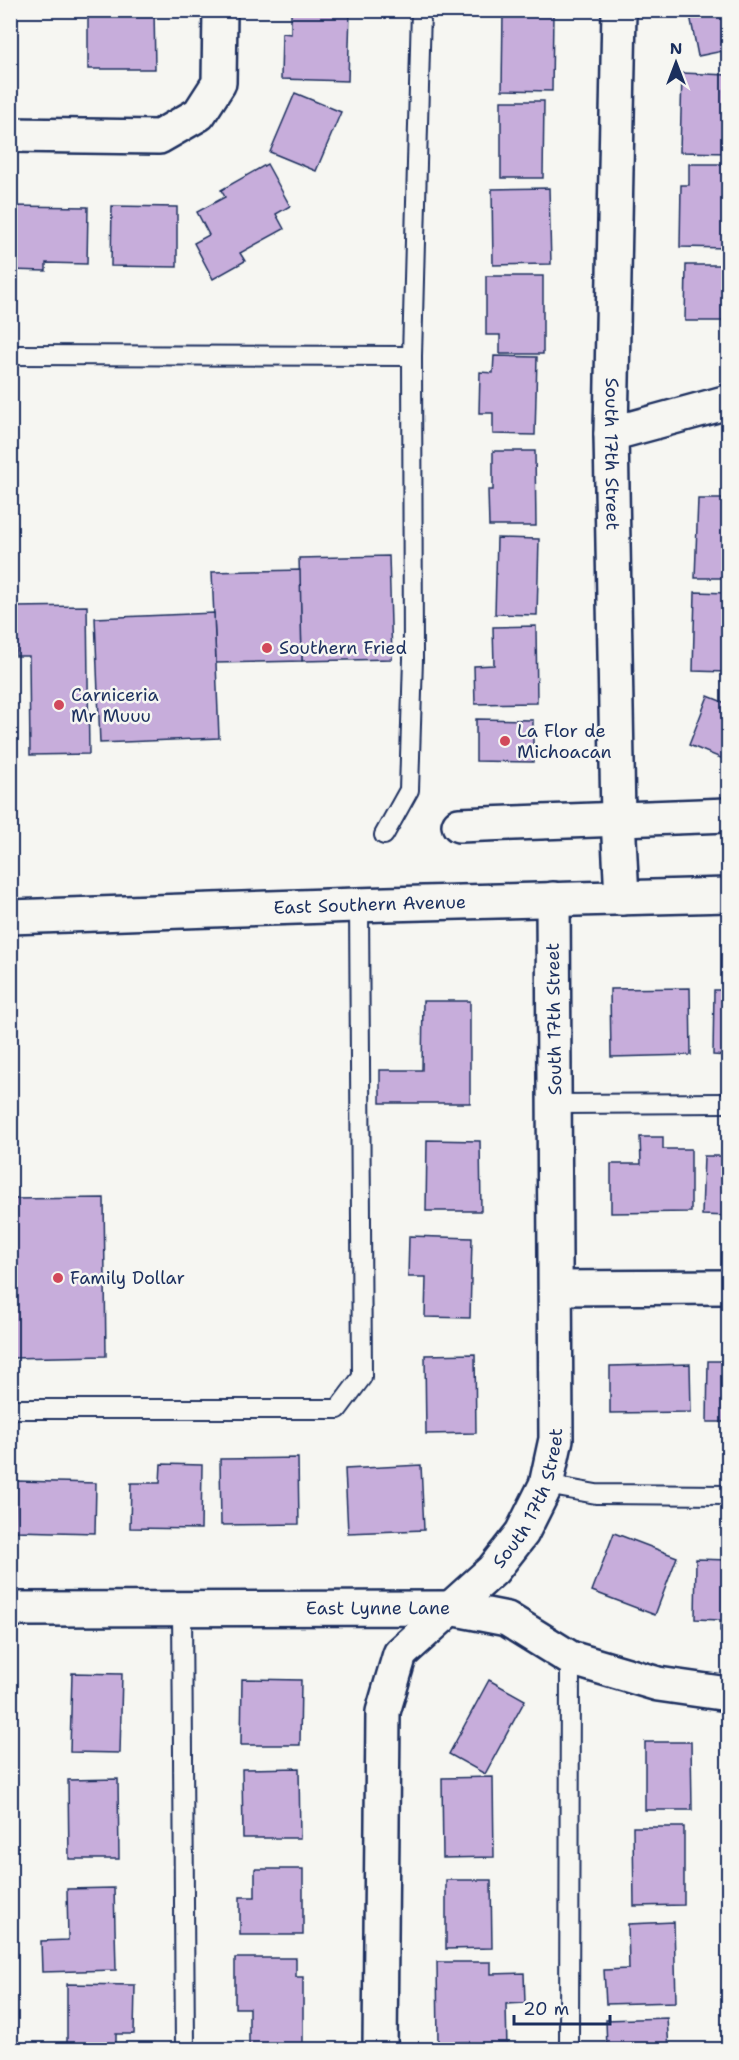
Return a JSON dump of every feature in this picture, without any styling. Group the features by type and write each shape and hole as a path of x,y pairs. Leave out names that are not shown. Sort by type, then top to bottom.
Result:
{"street":[{"path":"10,135 159,137 199,114 219,83 220,10"},
{"name":"South 17th Street","path":"619,10 611,434 618,818 622,898"},
{"path":"611,434 729,402"},
{"path":"459,825 729,815"},
{"name":"East Southern Avenue","path":"10,917 729,895"},
{"name":"South 17th Street","path":"380,2049 383,1712 400,1654 493,1570 522,1533 546,1485 556,1439 553,899"},
{"path":"556,1288 729,1287"},
{"name":"East Lynne Lane","path":"10,1609 450,1608 507,1619 570,1658 658,1684 729,1694"}],"lane":[{"path":"384,835 409,790 413,659 412,356 421,10"},
{"path":"10,355 412,356"},
{"path":"10,1409 338,1409 362,1377 359,905"},
{"path":"555,1104 729,1103"},
{"path":"546,1485 596,1494 729,1495"},
{"path":"182,1607 185,2049"},
{"path":"569,2049 570,1658"}],"building":[{"path":"88,10 154,10 155,69 88,69"},
{"path":"291,10 350,10 348,81 281,79 282,33 291,34"},
{"path":"713,10 728,10 728,50 698,56 690,15"},
{"path":"503,12 553,13 552,91 502,90"},
{"path":"682,73 728,75 728,153 680,152"},
{"path":"295,93 341,112 316,171 270,152"},
{"path":"501,101 544,101 543,178 501,178"},
{"path":"267,164 290,206 276,214 284,229 240,253 245,261 213,279 194,243 209,235 197,212 225,197 221,190"},
{"path":"689,164 728,164 728,248 680,247 681,185 689,185"},
{"path":"549,188 551,264 493,265 492,189"},
{"path":"10,206 88,207 87,264 46,263 46,271 10,270"},
{"path":"112,206 177,207 177,267 111,266"},
{"path":"686,265 728,265 728,321 685,321"},
{"path":"486,276 543,276 543,354 500,354 500,335 486,335"},
{"path":"494,356 537,357 535,435 493,434 493,413 479,413 480,372 493,373"},
{"path":"493,451 535,451 536,526 489,526 488,490 493,490"},
{"path":"698,499 728,499 728,578 695,578"},
{"path":"497,538 539,539 537,615 495,614"},
{"path":"389,556 392,659 302,661 299,558"},
{"path":"300,570 302,661 216,663 212,572"},
{"path":"695,592 728,593 728,672 693,671"},
{"name":"Carniceria Mr Muuu","path":"87,606 89,754 30,755 29,656 16,656 15,607"},
{"path":"214,613 219,738 100,743 95,618"},
{"path":"536,626 537,703 475,704 474,666 494,665 493,627"},
{"path":"708,696 728,704 728,761 689,745"},
{"name":"La Flor de Michoacan","path":"476,719 533,720 533,762 476,761"},
{"path":"690,988 691,1055 611,1057 610,989"},
{"path":"714,990 728,990 728,1056 713,1055"},
{"path":"423,1001 470,1001 470,1103 380,1103 380,1070 422,1070"},
{"path":"640,1137 663,1137 663,1149 691,1149 691,1212 611,1213 611,1164 641,1164"},
{"path":"427,1140 480,1141 481,1211 426,1211"},
{"path":"704,1156 728,1156 728,1216 702,1215"},
{"name":"Family Dollar","path":"104,1198 106,1356 10,1358 10,1199"},
{"path":"409,1236 472,1238 470,1318 425,1317 426,1277 408,1277"},
{"path":"475,1354 476,1433 426,1434 425,1355"},
{"path":"708,1361 728,1361 728,1422 707,1422"},
{"path":"690,1364 691,1412 610,1413 610,1366"},
{"path":"298,1458 299,1524 221,1525 220,1459"},
{"path":"161,1464 202,1465 201,1529 130,1528 131,1483 160,1483"},
{"path":"421,1465 424,1530 348,1533 345,1469"},
{"path":"16,1481 96,1483 95,1533 15,1531"},
{"path":"614,1533 677,1557 655,1615 592,1591"},
{"path":"696,1559 728,1560 728,1631 720,1631 720,1620 695,1619"},
{"path":"72,1673 122,1674 120,1753 70,1752"},
{"path":"242,1679 301,1680 300,1745 241,1745"},
{"path":"489,1680 525,1700 485,1774 449,1754"},
{"path":"645,1742 691,1742 692,1810 645,1810"},
{"path":"299,1768 300,1838 243,1838 242,1769"},
{"path":"493,1777 494,1857 443,1858 442,1778"},
{"path":"118,1779 119,1859 69,1859 68,1780"},
{"path":"633,1827 684,1827 684,1905 634,1906"},
{"path":"255,1869 303,1869 303,1935 240,1935 240,1897 255,1897"},
{"path":"446,1880 491,1880 492,1948 446,1949"},
{"path":"114,1888 116,1970 42,1972 41,1941 68,1940 67,1889"},
{"path":"674,1922 676,2002 606,2004 604,1970 629,1969 628,1924"},
{"path":"235,1958 296,1958 296,1977 303,1977 303,2046 249,2046 249,2008 235,2008"},
{"path":"437,1962 491,1962 491,1974 524,1973 525,2003 506,2004 507,2050 468,2050 468,2042 438,2043"},
{"path":"67,1984 135,1985 134,2034 116,2034 116,2050 67,2050"},
{"path":"667,2018 669,2050 607,2050 606,2020"}],"place":[{"name":"Southern Fried","path":"267,648"},
{"name":"Carniceria Mr Muuu","path":"59,705"},
{"name":"La Flor de Michoacan","path":"505,741"},
{"name":"Family Dollar","path":"58,1278"}]}
